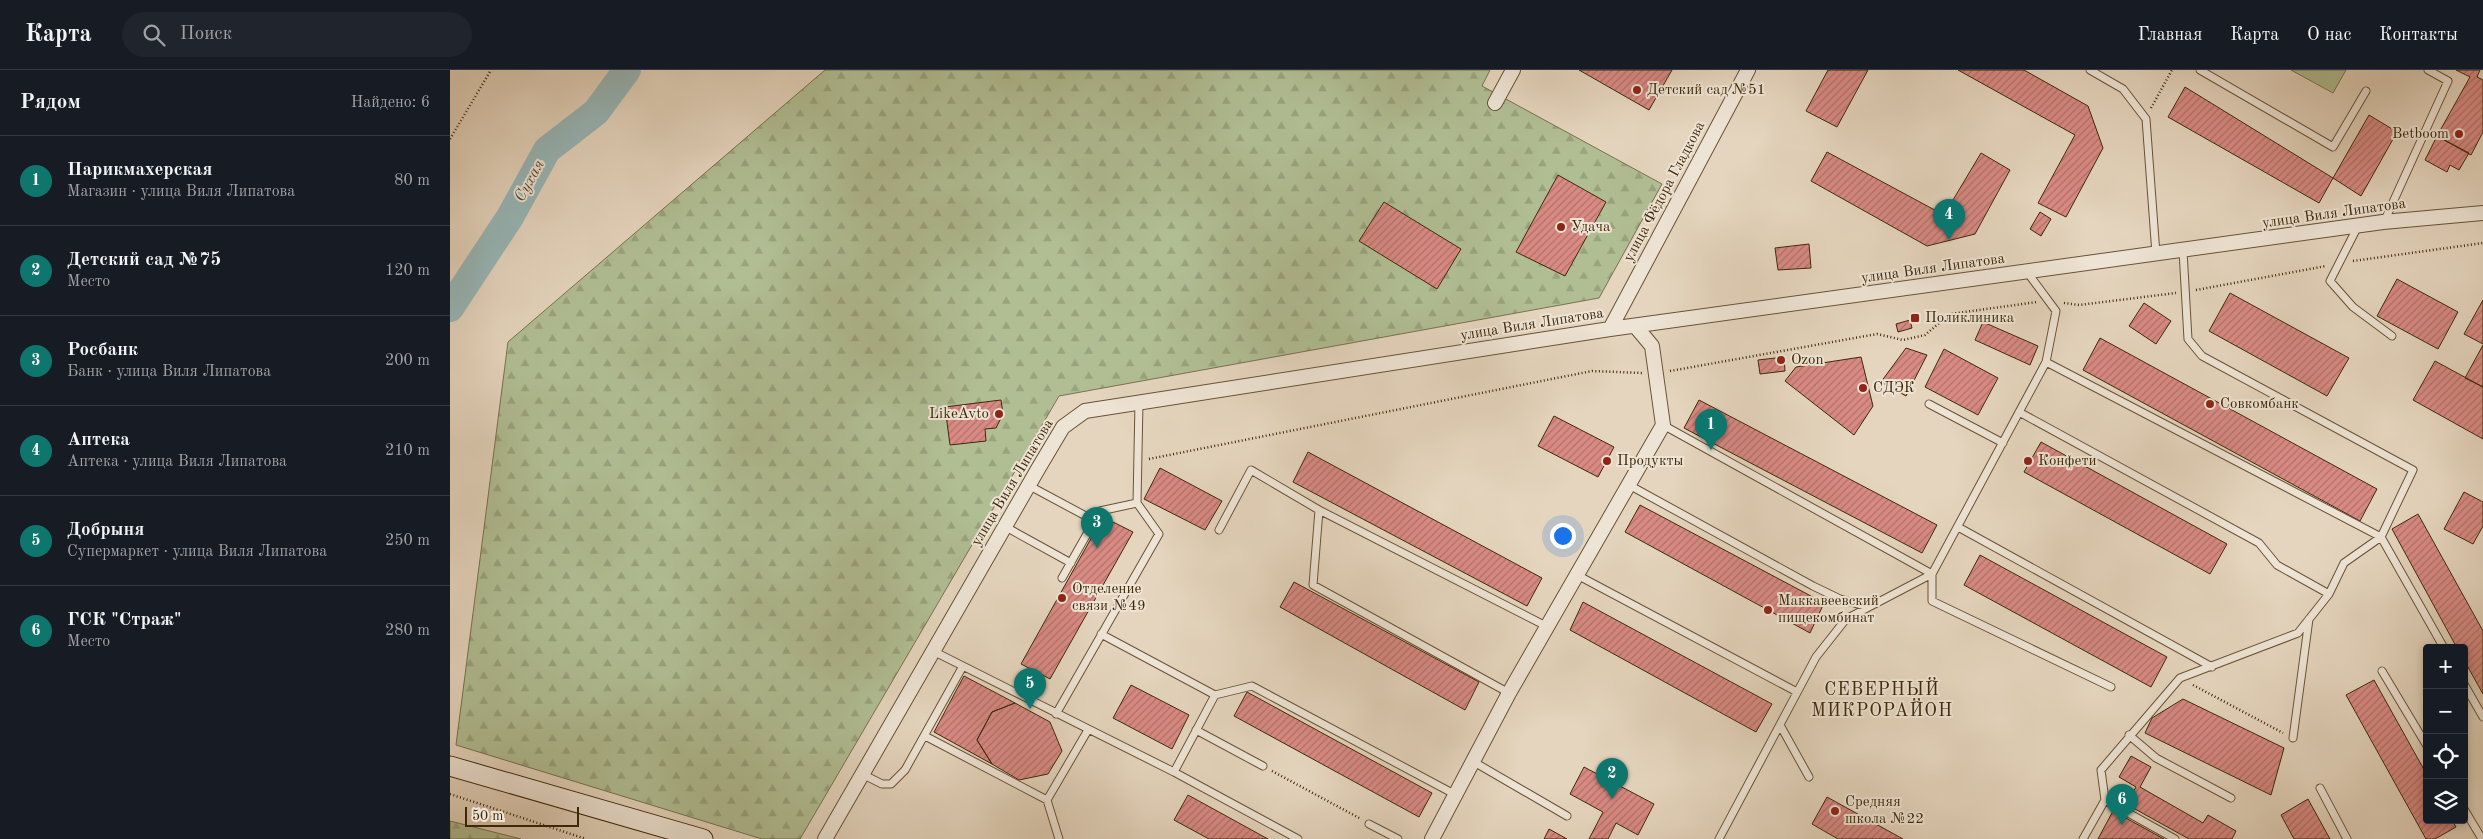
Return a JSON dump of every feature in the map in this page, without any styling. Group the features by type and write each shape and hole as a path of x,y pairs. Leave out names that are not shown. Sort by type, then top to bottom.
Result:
{"main road":[{"path":"450,766 703,839"}],"street":[{"path":"1495,103 1513,70"},
{"name":"улица Фёдора Гладкова","path":"1610,329 1748,70"},
{"name":"улица Виля Липатова","path":"825,839 1004,526 1063,427 1085,410 1610,329 1636,328 2383,222 2483,213"},
{"path":"1432,839 1509,693 1579,576 1663,425 1652,346 1636,328"}],"lane":[{"path":"2090,70 2123,89 2146,118 2156,254"},
{"path":"2200,70 2333,147 2366,91"},
{"path":"2383,222 2448,81 2428,70"},
{"path":"2358,226 2337,263 2330,281 2353,308 2392,336"},
{"path":"2084,839 2105,800 2101,770 2129,735 2180,678 2298,633 2329,594 2344,563 2381,537 2413,470 2202,356 2188,339 2182,251"},
{"path":"2027,272 2056,311 2046,362 1932,574 1932,601 2111,687"},
{"path":"2046,362 2381,537 2442,644"},
{"path":"1056,714 1159,534 1137,503 1139,402"},
{"path":"1929,404 2003,443"},
{"path":"2019,412 2259,544 2277,565 2329,594"},
{"path":"1663,425 1932,574"},
{"path":"1218,530 1251,470 1319,510 1548,628"},
{"path":"1028,485 1094,521"},
{"path":"1629,485 1813,586 1840,598 1868,607"},
{"path":"1062,578 1100,511 1137,503"},
{"path":"1319,510 1312,585 1509,693"},
{"path":"1004,526 1070,563"},
{"path":"1958,527 2212,667"},
{"path":"1719,839 1816,657 1846,619 1932,574"},
{"path":"1579,576 1797,692"},
{"path":"2293,738 2309,619"},
{"path":"1101,634 1215,695 1252,686 1456,795"},
{"path":"933,651 1174,772 1298,839"},
{"path":"862,774 882,784 891,784 905,770 963,666"},
{"path":"2382,670 2423,739"},
{"path":"2467,689 2483,717"},
{"path":"1174,772 1215,695"},
{"path":"1780,725 1809,776"},
{"path":"1059,839 1048,800 1088,730"},
{"path":"1196,730 1263,766"},
{"path":"2129,735 2156,758 2231,798"},
{"path":"925,736 1048,800"},
{"path":"1474,762 1568,816"},
{"path":"2320,788 2347,839"},
{"path":"2105,800 2175,839"},
{"path":"2468,816 2482,839"},
{"path":"1369,824 1398,839"}],"path":[{"path":"450,139 491,70"},
{"path":"2146,118 2172,70"},
{"path":"1138,461 1592,371 1656,374 1877,334 1903,340 1925,335 1950,314 2048,301 2079,305 2185,292 2337,263 2483,244"},
{"path":"2180,678 2293,738"},
{"path":"1263,766 1369,824"},
{"path":"450,794 586,839"}],"green space":[{"path":"825,70 1490,70 1482,86 1662,184 1599,298 1059,396 800,839 762,839 456,745 508,342"},
{"path":"2291,70 2346,70 2333,93"},
{"path":"450,821 521,839 450,839"}],"building":[{"name":"Детский сад №51","path":"1579,70 1672,70 1649,110"},
{"path":"1828,70 1868,70 1837,127 1806,111"},
{"path":"1958,70 2024,70 2088,106 2103,148 2066,217 2038,203 2075,135"},
{"path":"2456,70 2480,70 2477,77 2483,80 2483,132 2471,155 2437,136 2470,77"},
{"path":"2185,87 2333,178 2319,203 2168,117"},
{"path":"2369,115 2397,132 2361,196 2333,178"},
{"path":"2437,136 2469,153 2459,170 2450,165 2447,172 2425,160"},
{"path":"1827,152 1944,215 1981,153 2010,170 1975,234 1927,246 1811,181"},
{"name":"Удача","path":"1558,175 1606,202 1565,276 1516,252"},
{"path":"1384,202 1461,249 1437,289 1359,241"},
{"path":"2040,212 2051,219 2041,236 2030,229"},
{"path":"1809,244 1811,268 1778,270 1775,248"},
{"path":"2397,279 2458,312 2438,349 2377,316"},
{"path":"2230,293 2349,358 2327,396 2209,331"},
{"path":"2483,300 2483,344 2464,334"},
{"path":"2144,303 2171,321 2156,344 2129,326"},
{"path":"1910,320 1912,328 1898,332 1896,324"},
{"path":"1983,322 2038,346 2030,365 1975,340"},
{"path":"2100,338 2377,489 2360,521 2083,370"},
{"path":"2483,345 2483,387 2465,378"},
{"path":"1906,348 1927,355 1906,396 1881,382"},
{"path":"1944,349 1998,378 1978,415 1925,387"},
{"path":"1784,357 1785,371 1760,374 1758,360"},
{"path":"1861,357 1873,406 1854,435 1785,381 1796,367"},
{"path":"2435,361 2483,387 2483,439 2413,400"},
{"path":"1001,400 1003,414 996,428 985,429 986,441 950,445 945,407"},
{"path":"1699,400 1937,525 1922,553 1684,428"},
{"path":"1554,416 1614,447 1598,477 1538,446"},
{"path":"2041,442 2227,544 2210,574 2024,472"},
{"path":"1308,452 1542,578 1527,606 1293,482"},
{"path":"1160,468 1222,501 1205,530 1144,499"},
{"path":"2464,492 2483,502 2483,526 2473,544 2444,529"},
{"path":"1640,505 1824,603 1810,633 1625,532"},
{"path":"2418,514 2483,631 2483,694 2468,667 2468,644 2455,644 2392,529"},
{"path":"1103,517 1133,532 1050,679 1021,664"},
{"path":"1980,555 2167,657 2151,687 1964,585"},
{"path":"1294,582 1479,682 1465,710 1280,607"},
{"path":"1583,602 1772,704 1756,732 1570,630"},
{"path":"964,676 1015,703 992,712 977,740 992,764 934,732"},
{"path":"2374,680 2423,768 2423,824 2454,824 2456,827 2435,839 2426,839 2346,695"},
{"path":"1131,685 1189,715 1172,749 1113,718"},
{"path":"1247,692 1432,793 1419,817 1234,716"},
{"path":"2183,699 2284,748 2271,795 2145,733 2152,718"},
{"path":"1015,703 1050,722 1062,751 1048,774 1019,780 992,764 977,740 992,712"},
{"path":"2131,756 2151,767 2140,787 2203,823 2208,815 2236,831 2232,839 2189,839 2126,804 2136,787 2119,777"},
{"path":"1584,767 1654,804 1638,835 1616,823 1608,839 1589,839 1603,812 1570,794"},
{"path":"1188,795 1268,839 1209,839 1174,820"},
{"name":"Средняя школа №22","path":"1827,797 1903,839 1838,839 1812,824"},
{"path":"2308,799 2330,839 2294,839 2281,815"},
{"path":"2113,811 2164,839 2098,839"},
{"path":"1549,829 1567,839 1544,839"}],"waterway":[{"name":"Сухая","path":"450,308 510,217 547,150 596,112 627,70"}],"place":[{"name":"Детский сад №51","path":"1637,90"},
{"name":"Betboom","path":"2459,134"},
{"name":"Удача","path":"1561,227"},
{"name":"Аптека","path":"1949,240"},
{"name":"Поликлиника","path":"1915,318"},
{"name":"Ozon","path":"1781,360"},
{"name":"СДЭК","path":"1863,388"},
{"name":"Совкомбанк","path":"2210,404"},
{"name":"LikeAvto","path":"999,414"},
{"name":"Парикмахерская","path":"1711,450"},
{"name":"Продукты","path":"1607,461"},
{"name":"Конфети","path":"2028,461"},
{"name":"Росбанк","path":"1097,548"},
{"name":"Отделение связи №49","path":"1062,598"},
{"name":"Маккавеевский пищекомбинат","path":"1768,610"},
{"name":"Добрыня","path":"1030,709"},
{"name":"Детский сад №75","path":"1612,799"},
{"name":"Средняя школа №22","path":"1835,811"},
{"name":"ГСК \"Страж\"","path":"2122,825"}],"district":[{"name":"СЕВЕРНЫЙ МИКРОРАЙОН","path":"1882,700"}]}
